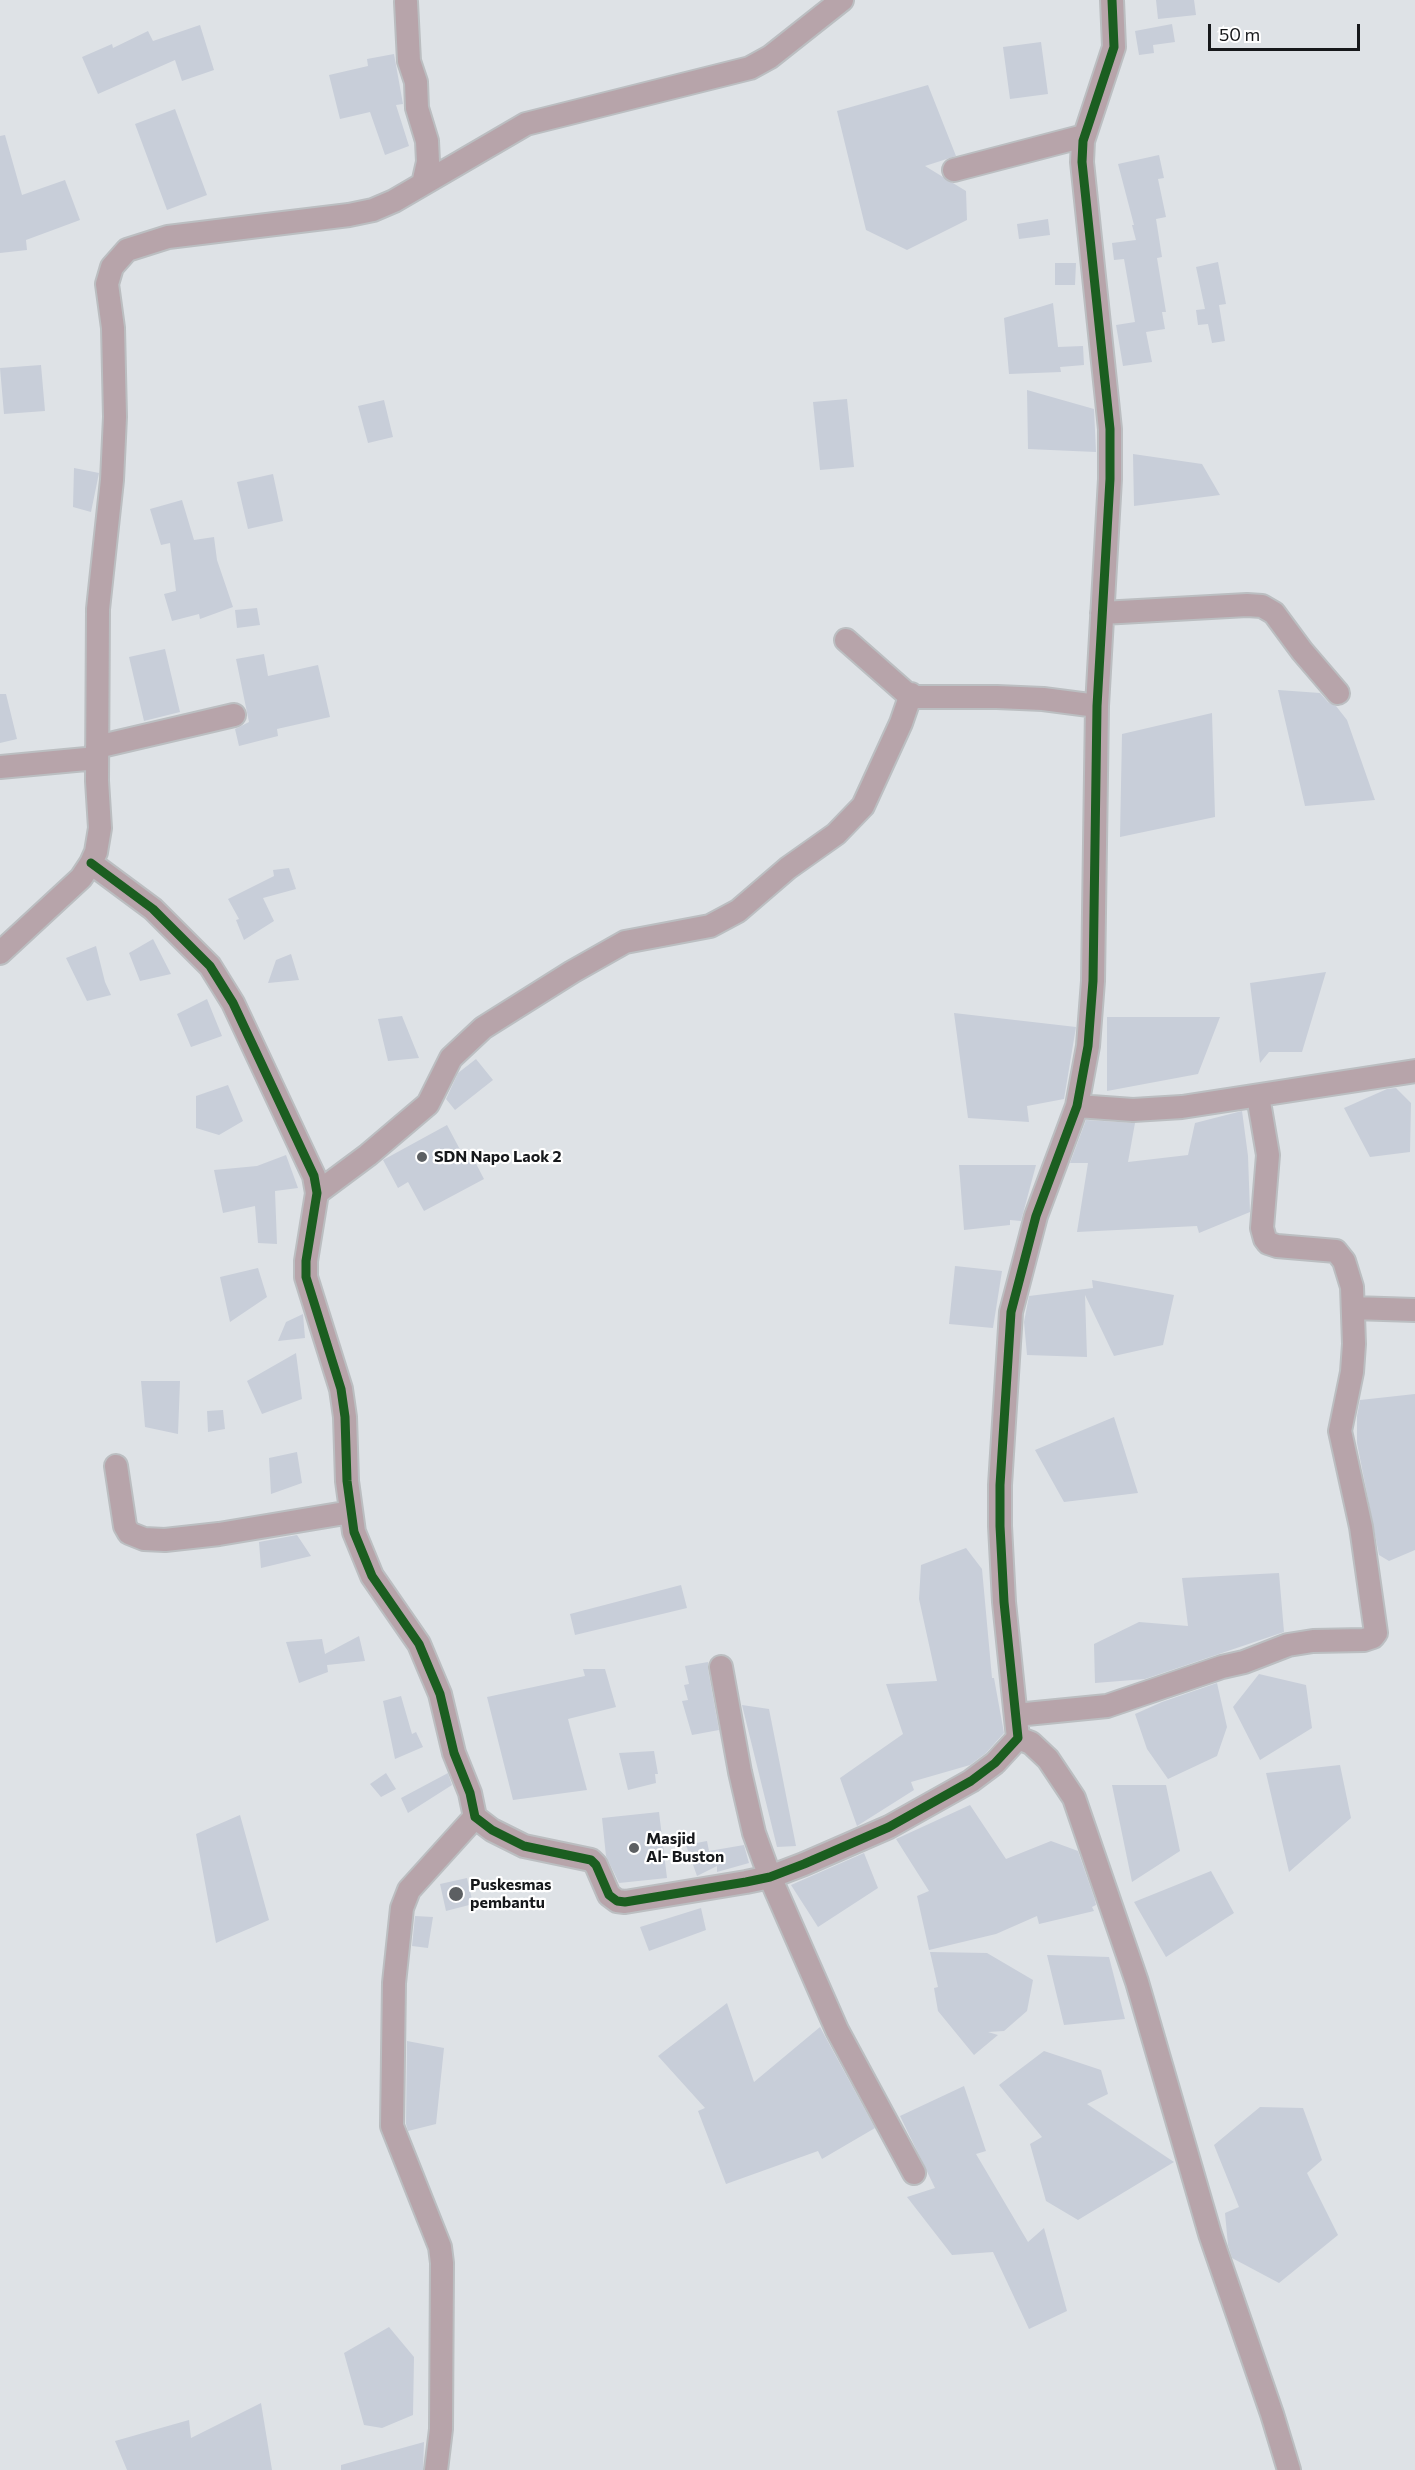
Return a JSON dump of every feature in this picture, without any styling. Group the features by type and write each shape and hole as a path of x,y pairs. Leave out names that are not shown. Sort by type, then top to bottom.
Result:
{"street":[{"path":"0,953 81,878 91,864 100,828 97,753 98,609 112,480 116,417 113,328 107,284 112,267 127,250 168,237 350,216 394,201 526,124 750,68 770,57 842,0"},
{"path":"91,864 153,909 210,966 233,1004 314,1176 317,1193 306,1261 306,1277 341,1389 345,1417 347,1481 354,1532 372,1576 418,1644 429,1668 440,1694 454,1752 470,1793 475,1817 492,1830 524,1846 591,1860 609,1895 617,1901 625,1902 770,1877 889,1827 971,1782 995,1763 1018,1738 1004,1602 1000,1515 1011,1312 1036,1216 1077,1106 1088,1046 1093,981 1097,706 1110,479 1110,429 1082,162 1084,136 1114,47 1112,0"},
{"path":"406,2 409,61 416,82 417,108 427,141 428,162 423,184"},
{"path":"954,170 1084,136"},
{"path":"1102,613 1247,604 1262,606 1274,613 1302,651 1338,693"},
{"path":"846,640 894,683 916,697 1044,699 1097,706"},
{"path":"317,1193 368,1155 428,1104 452,1058 483,1028 625,942 710,926 738,911 788,868 836,834 863,806 897,732 911,694"},
{"path":"0,767 97,753 234,715"},
{"path":"1077,1106 1133,1110 1182,1107 1415,1071"},
{"path":"1016,1715 1107,1706 1222,1667 1244,1662 1288,1645 1313,1641 1364,1640 1373,1637 1376,1633 1361,1527 1340,1431 1352,1372 1352,1287 1346,1268 1336,1251 1277,1246 1268,1244 1265,1239 1262,1228 1268,1155 1258,1096"},
{"path":"1353,1308 1415,1310"},
{"path":"116,1466 125,1526 129,1533 144,1539 165,1540 219,1534 351,1512"},
{"path":"721,1667 754,1833 770,1877 837,2030 914,2173"},
{"path":"1018,1738 1031,1743 1048,1759 1074,1798 1137,1982 1210,2235 1289,2470"},
{"path":"436,2470 441,2429 442,2263 440,2247 392,2126 394,1983 402,1908 409,1890 475,1817"}],"building":[{"path":"1156,0 1194,0 1196,15 1158,19"},
{"path":"1172,24 1175,42 1153,45 1154,53 1139,55 1135,31"},
{"path":"200,25 214,70 182,81 175,60 98,94 82,57 112,44 113,48 148,31 153,41"},
{"path":"1041,42 1048,94 1010,99 1003,47"},
{"path":"394,54 403,104 396,105 409,146 385,155 370,112 340,119 329,75 368,66 367,59"},
{"path":"928,85 956,156 925,166 966,191 967,220 907,250 866,230 837,111"},
{"path":"175,109 207,195 167,210 135,124"},
{"path":"5,135 22,195 65,180 80,220 26,240 27,250 0,253 0,136"},
{"path":"1159,155 1164,178 1158,179 1166,217 1156,219 1162,257 1157,258 1166,312 1162,312 1165,329 1146,332 1152,362 1123,366 1116,325 1135,322 1124,259 1114,260 1112,243 1136,240 1118,164"},
{"path":"1048,219 1050,235 1019,239 1017,224"},
{"path":"1218,262 1226,304 1219,305 1225,341 1212,343 1208,324 1198,325 1196,310 1205,309 1196,267"},
{"path":"1055,263 1076,263 1075,285 1055,285"},
{"path":"1053,303 1058,347 1083,346 1084,365 1060,367 1061,372 1009,374 1004,318"},
{"path":"41,365 45,411 4,414 0,368"},
{"path":"1027,390 1094,409 1096,452 1028,449"},
{"path":"847,399 854,467 820,470 813,402"},
{"path":"384,400 393,437 368,443 358,406"},
{"path":"1133,454 1202,464 1220,495 1134,506"},
{"path":"74,468 99,473 91,512 73,507"},
{"path":"273,474 283,521 248,529 237,482"},
{"path":"182,500 194,540 214,537 217,560 233,607 200,619 199,614 172,621 164,594 176,591 170,543 161,545 150,509"},
{"path":"257,608 260,625 237,628 235,610"},
{"path":"165,649 180,712 144,721 129,657"},
{"path":"264,654 268,676 318,665 330,717 277,729 278,736 239,746 235,729 249,722 236,659"},
{"path":"1278,690 1320,693 1328,702 1336,706 1347,720 1375,800 1305,806"},
{"path":"0,694 6,694 17,739 0,743"},
{"path":"1212,713 1215,817 1120,837 1122,734"},
{"path":"289,868 296,889 263,898 274,921 244,940 236,920 239,919 228,899 274,876 273,870"},
{"path":"153,939 171,974 140,981 129,953"},
{"path":"96,946 105,982 111,995 87,1001 66,958"},
{"path":"291,954 299,980 268,983 276,960"},
{"path":"1326,972 1302,1052 1269,1052 1260,1063 1250,983"},
{"path":"207,999 222,1036 191,1047 177,1014"},
{"path":"954,1013 1076,1027 1064,1099 1027,1106 1029,1122 968,1118"},
{"path":"402,1016 419,1058 388,1061 378,1019"},
{"path":"1107,1017 1220,1017 1198,1074 1107,1091"},
{"path":"476,1059 493,1080 455,1110 446,1099 458,1073"},
{"path":"228,1085 243,1121 219,1135 196,1128 196,1096"},
{"path":"1396,1088 1411,1103 1410,1152 1370,1157 1344,1108 1387,1089"},
{"path":"1242,1111 1248,1156 1250,1212 1199,1233 1197,1226 1077,1232 1088,1163 1070,1163 1086,1120 1135,1123 1128,1162 1188,1155 1195,1123"},
{"path":"447,1125 465,1159 472,1156 484,1179 424,1211 408,1182 398,1188 383,1160"},
{"path":"286,1155 298,1188 275,1191 277,1244 258,1243 255,1206 223,1213 214,1170 257,1166"},
{"path":"959,1165 1036,1165 1021,1221 1010,1220 1010,1225 964,1230"},
{"path":"955,1266 1002,1271 993,1328 949,1324"},
{"path":"258,1268 267,1297 230,1322 220,1277"},
{"path":"1092,1280 1174,1295 1163,1345 1114,1356 1085,1295 1087,1357 1027,1355 1024,1322 1029,1296 1093,1288"},
{"path":"303,1314 305,1338 278,1341 286,1322"},
{"path":"296,1353 302,1399 262,1414 247,1381"},
{"path":"141,1381 180,1381 178,1434 145,1427"},
{"path":"1415,1394 1415,1550 1389,1561 1379,1555 1357,1443 1357,1416 1360,1400"},
{"path":"223,1410 225,1429 208,1432 207,1411"},
{"path":"1114,1417 1138,1493 1064,1502 1035,1450"},
{"path":"297,1452 302,1483 271,1494 269,1458"},
{"path":"297,1535 311,1556 261,1568 259,1542"},
{"path":"966,1548 982,1569 992,1678 994,1678 1004,1733 986,1753 970,1765 911,1782 914,1790 857,1826 840,1778 903,1734 886,1684 937,1681 919,1599 921,1565"},
{"path":"1279,1573 1284,1632 1145,1679 1095,1683 1094,1644 1139,1622 1188,1626 1182,1578"},
{"path":"681,1585 687,1608 575,1635 570,1614"},
{"path":"359,1636 365,1661 327,1665 328,1672 299,1683 286,1642 322,1639 325,1654"},
{"path":"708,1662 719,1730 692,1735 682,1701 688,1700 684,1685 689,1684 685,1666"},
{"path":"583,1669 605,1669 616,1707 568,1719 587,1790 513,1800 487,1697 585,1676"},
{"path":"1259,1674 1306,1685 1312,1728 1260,1760 1233,1707"},
{"path":"1217,1683 1227,1727 1217,1756 1168,1779 1147,1749 1135,1714"},
{"path":"401,1696 412,1734 416,1732 423,1747 395,1759 383,1701"},
{"path":"742,1705 769,1709 796,1846 777,1847"},
{"path":"654,1751 658,1774 655,1774 656,1783 628,1790 619,1753"},
{"path":"1340,1765 1351,1818 1289,1872 1266,1773"},
{"path":"386,1773 396,1789 381,1797 370,1784"},
{"path":"448,1773 452,1785 408,1813 401,1798"},
{"path":"1112,1785 1166,1785 1180,1851 1132,1882"},
{"path":"970,1805 1006,1859 1051,1841 1078,1851 1095,1900 1096,1905 1092,1907 1094,1911 1039,1924 1037,1916 996,1934 929,1950 917,1896 929,1891 896,1839"},
{"name":"Masjid Al- Buston","path":"659,1812 667,1878 619,1883 606,1856 602,1818"},
{"path":"240,1815 269,1920 216,1943 196,1834"},
{"path":"707,1841 709,1851 744,1845 749,1863 717,1872 717,1866 697,1876 686,1845"},
{"path":"864,1853 878,1888 818,1927 791,1885"},
{"path":"1211,1871 1234,1913 1166,1957 1134,1902"},
{"name":"Puskesmas pembantu","path":"467,1878 473,1904 446,1911 440,1884"},
{"path":"701,1908 706,1930 649,1951 640,1927"},
{"path":"415,1916 433,1917 428,1948 412,1946"},
{"path":"930,1952 987,1953 1033,1980 1027,2011 1004,2031 988,2032 998,2035 974,2055 938,2011 934,1988 938,1987"},
{"path":"1047,1955 1109,1957 1125,2019 1064,2025"},
{"path":"727,2003 754,2082 820,2027 875,2128 822,2159 818,2151 726,2184 698,2111 705,2108 658,2056"},
{"path":"407,2041 444,2048 436,2124 408,2131 406,2124"},
{"path":"1044,2051 1101,2070 1108,2094 1087,2104 1174,2162 1078,2220 1046,2201 1030,2144 1042,2137 999,2085"},
{"path":"964,2086 986,2151 976,2154 1028,2242 1044,2228 1067,2311 1029,2329 993,2252 952,2255 907,2197 935,2188 900,2116"},
{"path":"1260,2107 1303,2108 1322,2160 1307,2173 1338,2235 1279,2283 1232,2258 1228,2245 1225,2213 1239,2207 1214,2145"},
{"path":"389,2327 414,2357 413,2415 382,2428 364,2425 344,2353"},
{"path":"261,2403 272,2470 127,2470 115,2441 189,2420 191,2438"},
{"path":"424,2442 423,2470 341,2470 341,2465"}],"cycle path":[{"path":"91,863 153,909 210,966 233,1003 314,1176 317,1193 306,1261 306,1277 341,1389 345,1417 347,1481 354,1532 372,1576 419,1644 440,1694 454,1753 470,1793 475,1817 492,1830 524,1846 591,1860 596,1865 609,1895 617,1901 625,1902 770,1877 889,1827 971,1781 995,1763 1018,1738 1004,1602 1000,1526 1000,1485 1011,1312 1036,1216 1077,1106 1088,1046 1093,981 1097,706 1110,479 1110,429 1082,162 1083,141 1114,47 1112,0"}],"place":[{"name":"SDN Napo Laok 2","path":"422,1157"},
{"name":"Masjid Al- Buston","path":"634,1848"},
{"name":"Puskesmas pembantu","path":"456,1894"}]}
